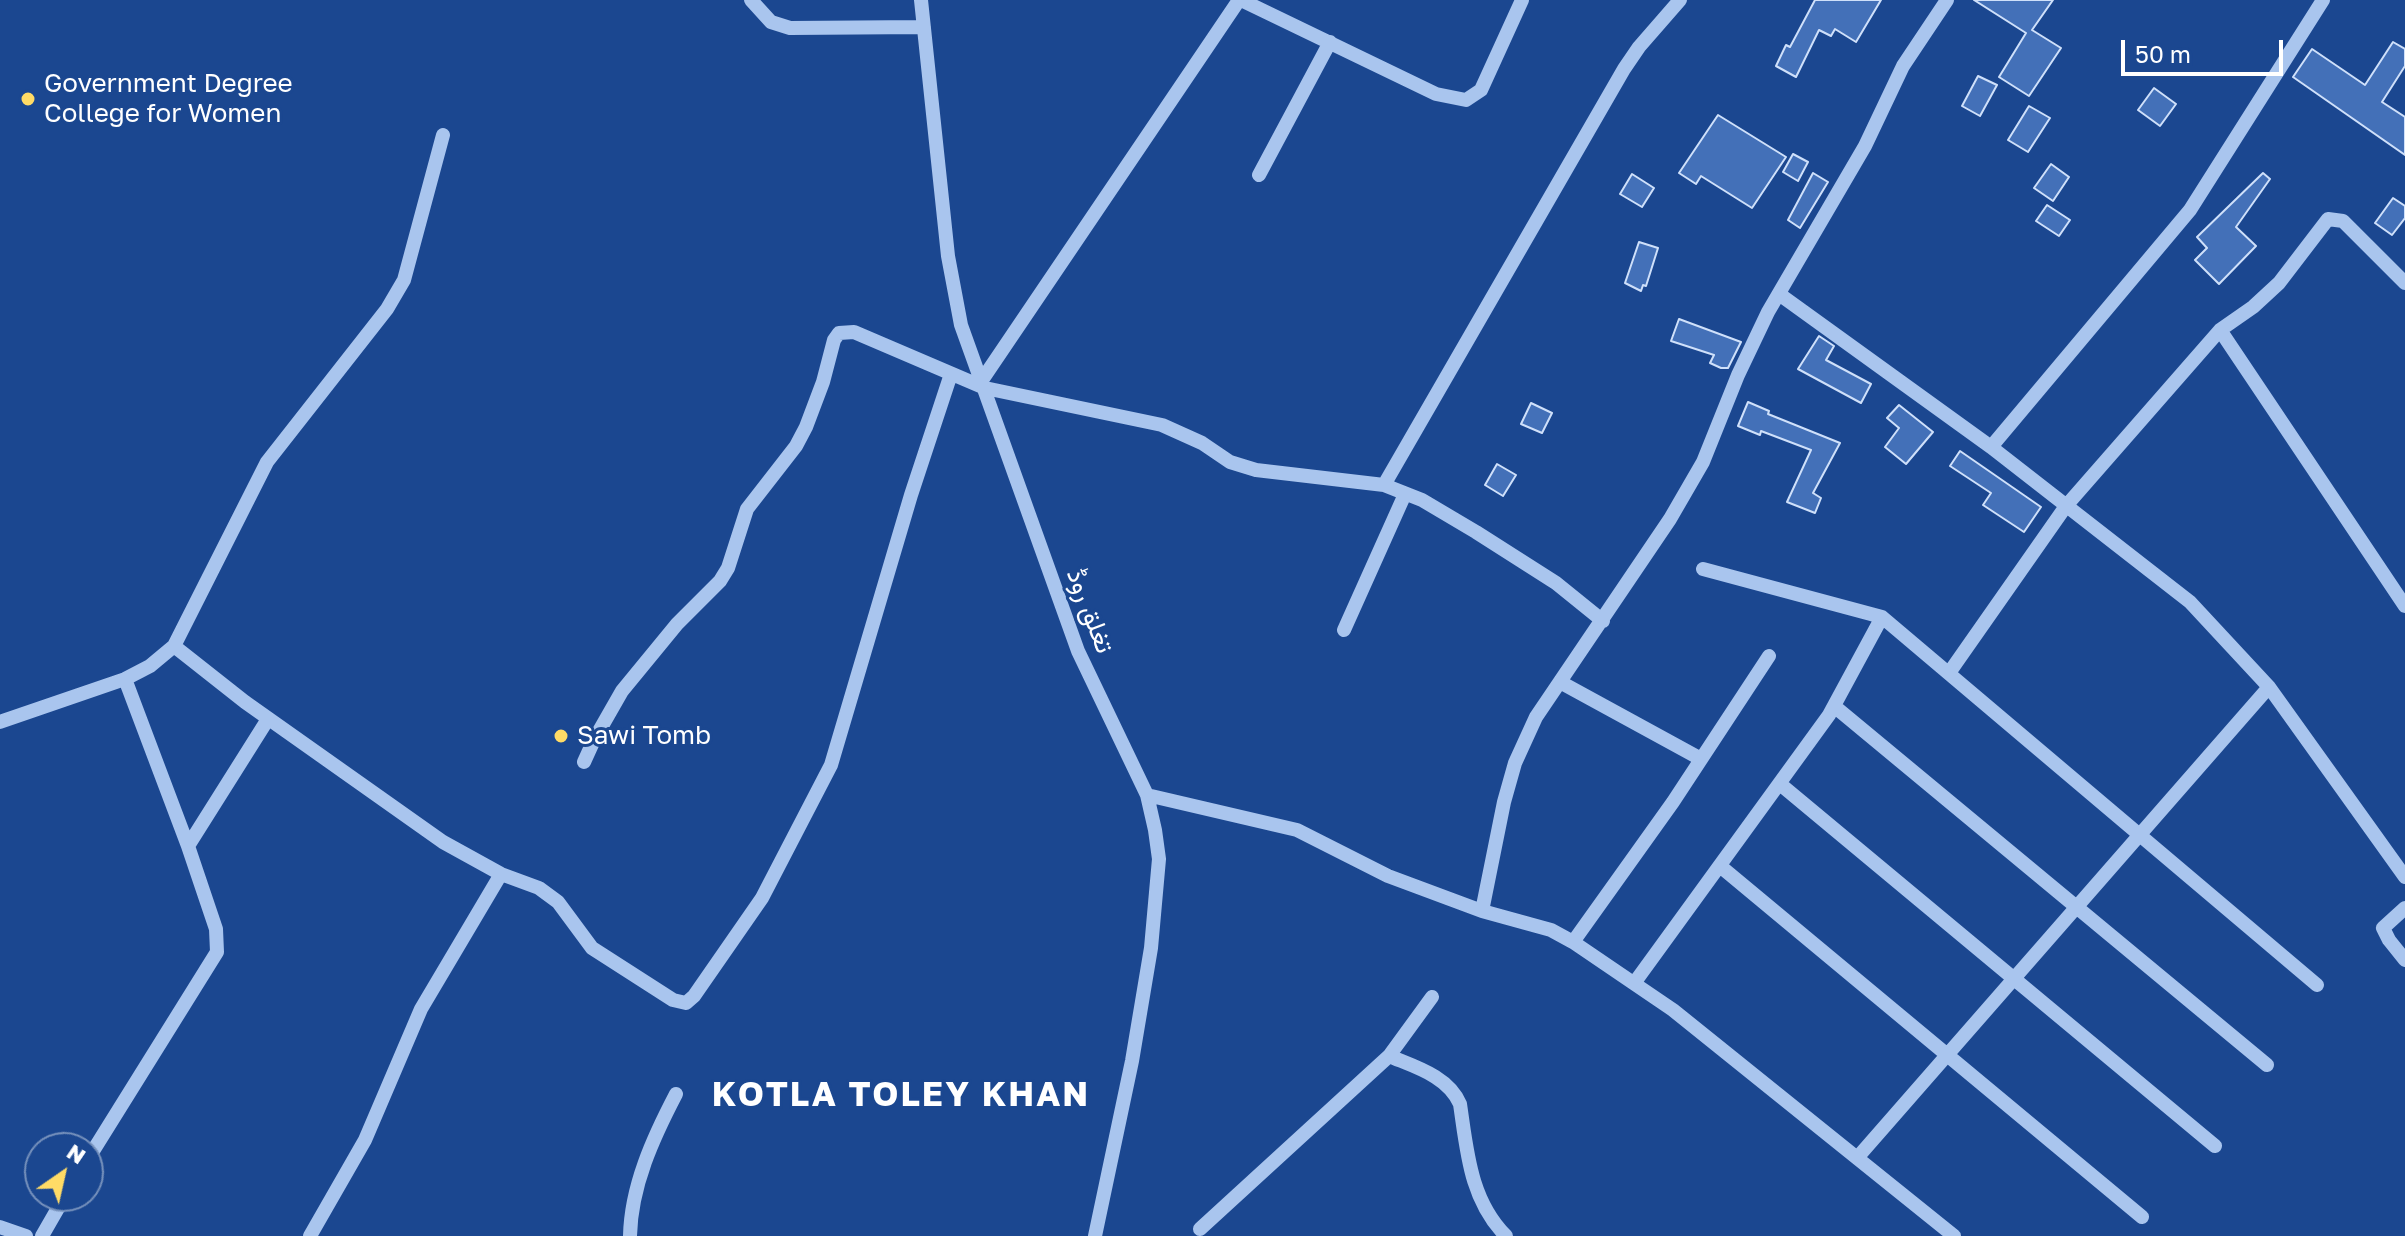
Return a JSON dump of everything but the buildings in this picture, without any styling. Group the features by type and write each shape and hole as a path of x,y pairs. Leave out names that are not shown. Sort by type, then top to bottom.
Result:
{"street":[{"path":"751,0 771,22 790,28 924,27"},
{"name":"تغلق روڈ","path":"921,0 948,256 961,325 1078,651 1147,795 1159,859 1157,902 1132,1061 1095,1236"},
{"path":"984,384 1240,0 1436,94 1466,100 1481,90 1522,0"},
{"path":"1384,485 1624,69 1680,0"},
{"path":"1482,911 1504,802 1515,763 1536,717 1670,519 1703,462 1738,375 1779,294 1865,146 1903,66 1947,0"},
{"path":"1991,447 2190,210 2323,0"},
{"path":"1259,175 1330,42"},
{"path":"0,722 125,679 150,666 174,646 267,462 387,309 404,280 443,135"},
{"path":"1949,673 2066,506 2220,330 2253,307 2279,283 2328,219 2343,221 2404,281"},
{"path":"1779,294 1991,447 2190,602 2269,687 2405,877"},
{"path":"2220,330 2405,606"},
{"path":"584,762 622,691 677,624 720,581 728,568 747,509 796,446 806,427 839,333 854,332 951,374 984,384 1162,425 1202,443 1230,462 1256,470 1384,485 1476,532 1556,583 1603,621"},
{"path":"174,646 268,719 417,825 501,874 539,888 558,902 592,948 673,1000 686,1003 762,898 831,765 911,495 951,374"},
{"path":"1344,630 1405,494"},
{"path":"1703,569 1882,617 2317,985"},
{"path":"1635,982 1834,706 1882,617"},
{"path":"1573,942 1769,656"},
{"path":"104,1133 217,952 216,929 125,679"},
{"path":"1560,682 1701,759"},
{"path":"1857,1158 2269,687"},
{"path":"1834,706 2267,1065"},
{"path":"188,846 268,719"},
{"path":"1780,784 2215,1146"},
{"path":"1147,795 1297,830 1388,876 1482,911 1551,930 1573,942 1635,982 1954,1236"},
{"path":"1720,866 2142,1217"},
{"path":"310,1236 365,1140 421,1009 501,874"},
{"path":"2405,908 2383,928 2405,960"},
{"path":"1200,1229 1389,1056 1432,997"},
{"path":"1389,1056 1429,1073 1456,1094 1471,1175 1485,1212 1506,1236"},
{"path":"630,1236 638,1183 676,1094"},
{"path":"42,1236 56,1212"},
{"path":"0,1227 26,1236"}],"place":[{"name":"Government Degree College for Women","path":"28,99"},
{"name":"Sawi Tomb","path":"561,736"}],"district":[{"name":"KOTLA TOLEY KHAN","path":"901,1095"}]}
